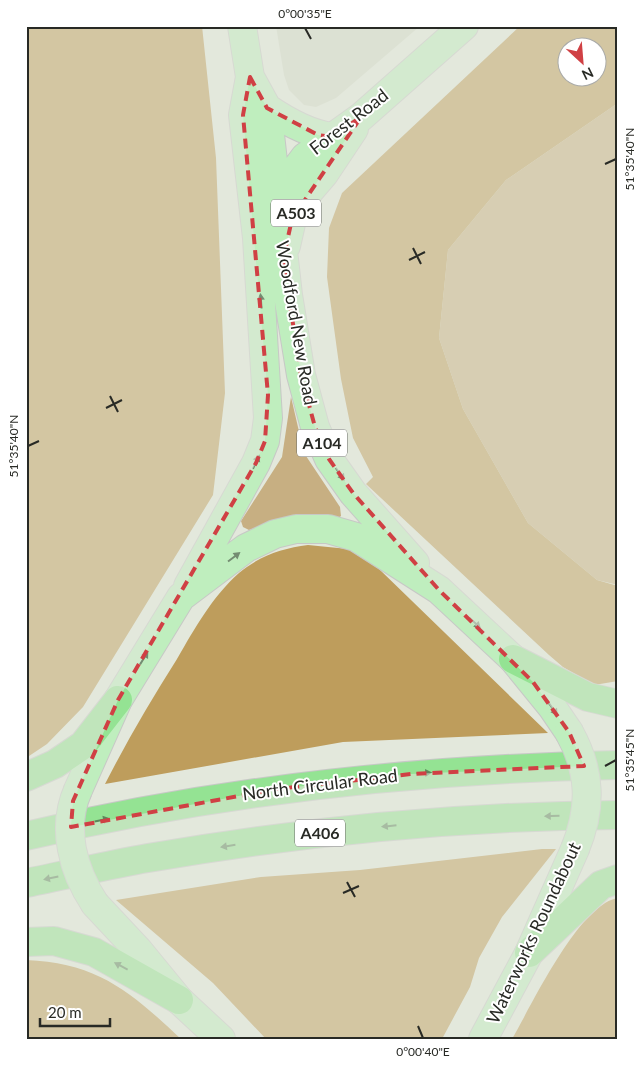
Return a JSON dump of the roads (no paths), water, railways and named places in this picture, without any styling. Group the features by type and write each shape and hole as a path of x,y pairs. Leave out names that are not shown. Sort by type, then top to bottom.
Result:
{"highway":[{"path":"513,659 588,697 618,704"},
{"path":"26,777 55,764 83,745 118,700"},
{"name":"North Circular Road","path":"26,836 139,812 277,789 411,774 618,765"},
{"name":"A406","path":"26,883 147,858 292,836 424,822 547,815 618,815"},
{"path":"529,953 601,885 618,879"},
{"path":"26,942 54,941 94,952 179,1000"}],"main road":[{"name":"Woodford New Road","path":"181,597 234,505 265,441 268,395 256,238 243,114 250,77 242,26"},
{"name":"Forest Road","path":"256,238 290,176 305,157 361,117 464,26"},
{"name":"Woodford New Road","path":"250,77 267,108 283,260 302,375 315,427 329,459 356,496 439,590"},
{"path":"267,108 280,117 318,135 332,136"},
{"name":"A503","path":"283,260 292,219 306,195 343,147 361,117"},
{"name":"Waterworks Roundabout","path":"221,1039 179,1000 138,950 95,904 80,877 71,846 73,801 118,700 181,597 250,545 275,534 306,529 328,529 356,537 439,590 513,659 552,707 569,732 582,760 588,790 585,820 575,849 529,953 483,1039"}]}
